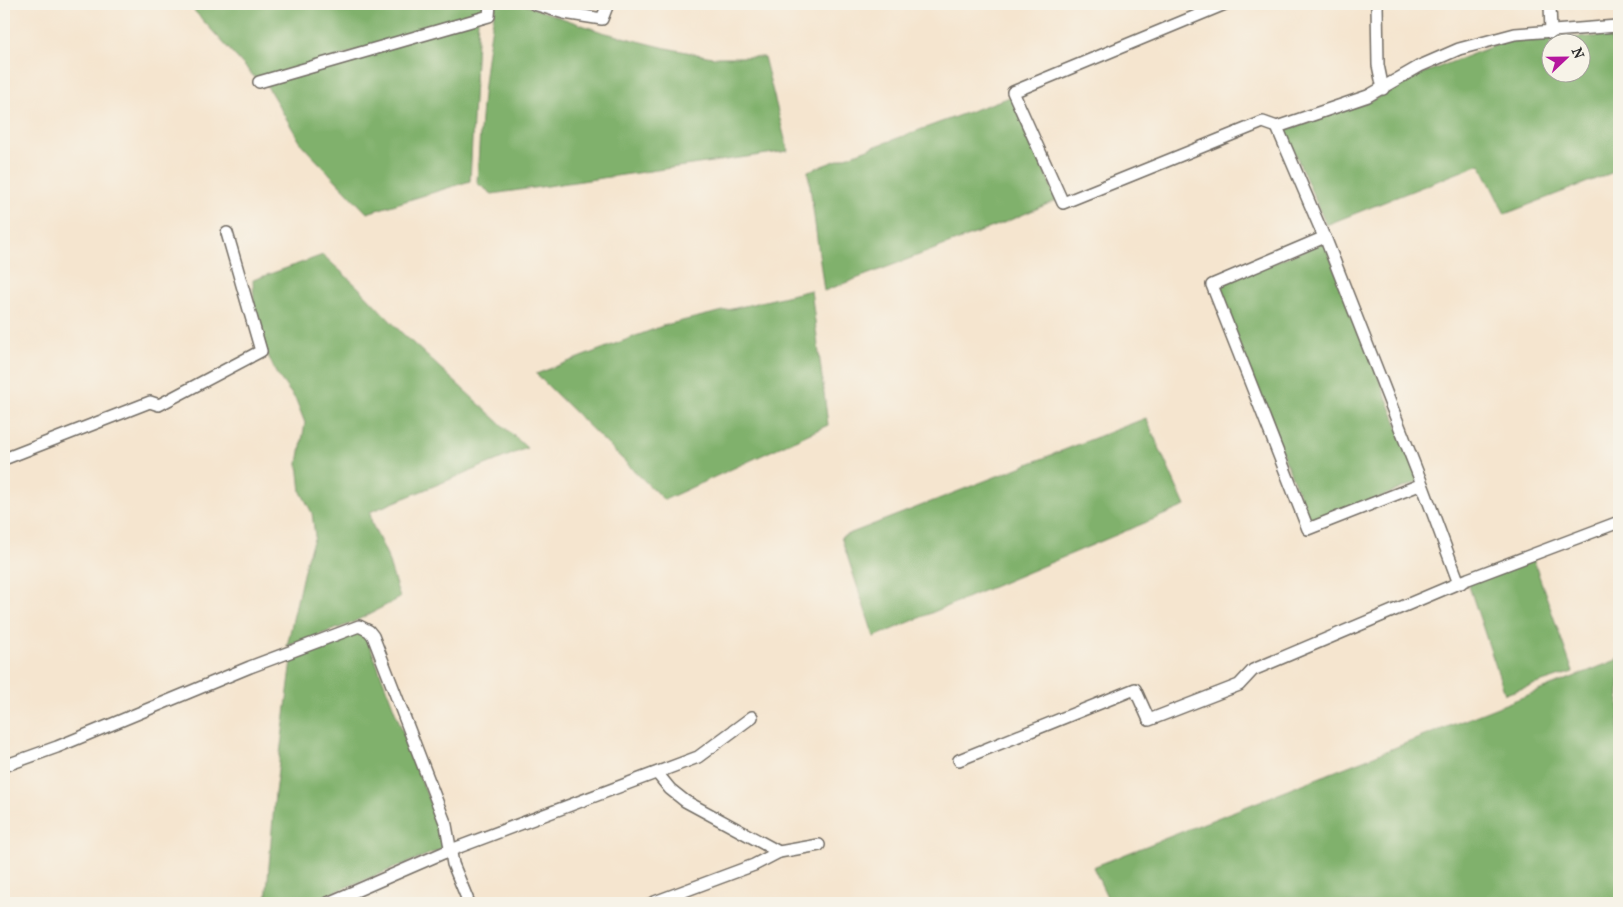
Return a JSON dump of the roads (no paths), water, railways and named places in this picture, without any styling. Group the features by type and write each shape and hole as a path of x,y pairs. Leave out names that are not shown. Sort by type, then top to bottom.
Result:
{"street":[{"path":"259,82 489,16 490,4"},
{"path":"534,4 564,13 602,19 608,4"},
{"path":"1225,4 1013,92 1063,203 1263,122 1277,127 1321,114 1384,89 1420,66 1458,49 1515,34 1540,33"},
{"path":"1377,4 1378,65 1384,89"},
{"path":"1550,4 1551,32"},
{"path":"1565,32 1619,28"},
{"path":"1277,127 1324,237 1415,462 1457,578 1461,583"},
{"path":"4,459 150,402 159,405 260,351 227,233"},
{"path":"1324,237 1212,284 1270,434 1308,529 1422,484"},
{"path":"959,760 1136,689 1149,720 1239,685 1253,670 1461,583 1619,522"},
{"path":"4,766 57,747 250,667 359,626 369,631 373,636 446,825 453,864 469,903"},
{"path":"328,903 451,850 698,757 752,717"},
{"path":"657,773 670,789 685,802 779,852"},
{"path":"652,903 754,865 779,852 819,845"}]}
